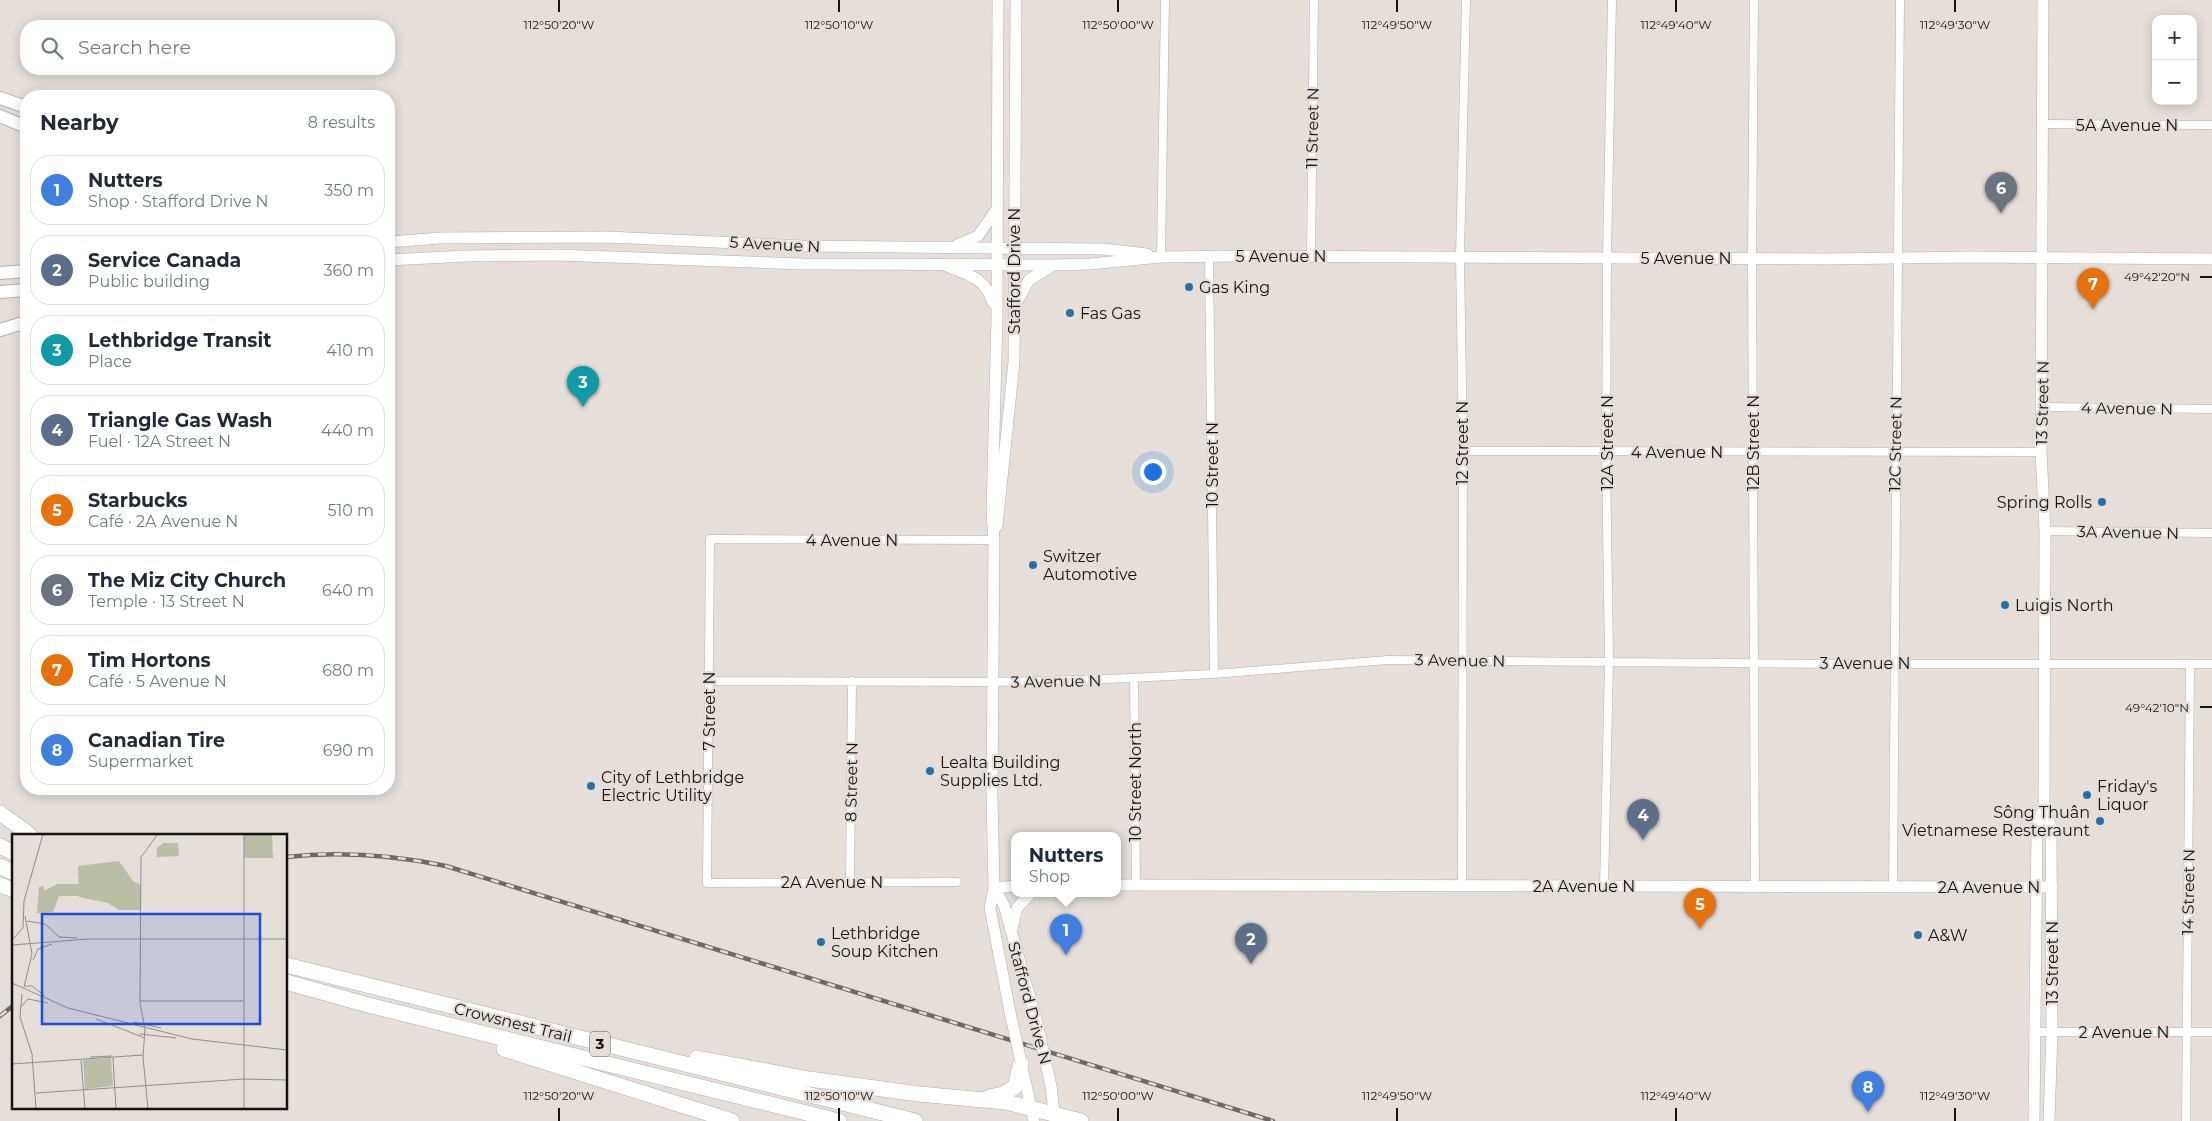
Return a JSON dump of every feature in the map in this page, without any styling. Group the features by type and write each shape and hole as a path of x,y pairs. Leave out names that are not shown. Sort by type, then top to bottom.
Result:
{"highway":[{"path":"0,813 29,834"},
{"path":"0,846 12,852"},
{"path":"0,866 12,872"},
{"path":"0,885 12,889"},
{"name":"Crowsnest Trail","path":"288,964 310,972 915,1121"},
{"name":"Crowsnest Trail","path":"288,983 368,1005 839,1121"},
{"path":"288,988 368,1005 732,1121"},
{"path":"478,1014 809,1079 918,1094 978,1098 1032,1114 1081,1121"},
{"path":"978,1098 1003,1094 1014,1087 1021,1072"}],"main road":[{"name":"Stafford Drive N","path":"998,0 998,248 992,512 994,540 992,795 994,888 990,908 1021,1072 1032,1114"},
{"name":"Stafford Drive N","path":"994,540 1000,513 1014,346 1016,0"},
{"name":"13 Street N","path":"2043,0 2041,452 2045,531 2044,807 2051,827 2052,887 2052,1032 2049,1121"},
{"path":"0,98 20,105"},
{"path":"0,116 20,124"},
{"path":"948,247 978,236 998,207"},
{"name":"5 Avenue N","path":"395,242 441,238 608,237 802,246 1111,249 1161,258"},
{"name":"5 Avenue N","path":"395,260 466,256 558,255 803,264 1053,265 1209,256 2212,259"},
{"path":"940,264 985,284 989,290 997,316"},
{"path":"1013,308 1028,280 1053,265"},
{"path":"0,273 20,271"},
{"path":"0,292 20,290"},
{"path":"0,330 20,324"},
{"name":"13 Street N","path":"2034,1121 2037,826 2044,807"},
{"name":"2A Avenue N","path":"1121,885 2052,887"},
{"path":"994,888 1011,886"},
{"name":"Stafford Drive N","path":"994,888 1004,905 1036,1019 1051,1086 1055,1117"},
{"path":"1011,933 1017,908 1027,897"}],"street":[{"path":"1161,258 1164,0"},
{"name":"11 Street N","path":"1310,256 1314,0"},
{"name":"12 Street N","path":"1462,886 1463,451 1460,257 1466,0"},
{"name":"12A Street N","path":"1604,886 1609,661 1606,452 1607,258 1612,0"},
{"name":"12B Street N","path":"1754,0 1752,259 1755,886"},
{"name":"12C Street N","path":"1893,887 1900,0"},
{"name":"5A Avenue N","path":"2043,124 2212,125"},
{"name":"10 Street N","path":"1209,256 1214,674"},
{"name":"4 Avenue N","path":"2042,407 2212,409"},
{"name":"4 Avenue N","path":"1463,451 2041,452"},
{"name":"3A Avenue N","path":"2045,531 2212,533"},
{"name":"4 Avenue N","path":"710,539 994,540"},
{"name":"7 Street N","path":"708,883 710,539"},
{"name":"3 Avenue N","path":"709,681 994,682 1134,678 1214,674 1388,660 2212,664"},
{"name":"14 Street N","path":"2186,1121 2190,664"},
{"name":"10 Street North","path":"1134,678 1136,885"},
{"name":"8 Street N","path":"850,882 852,681"},
{"name":"2A Avenue N","path":"708,883 958,882"},
{"name":"2 Avenue N","path":"2035,1032 2212,1032"}],"railway":[{"path":"288,857 327,854 366,855 446,866 1273,1121"},
{"path":"0,1016 12,1007"}],"place":[{"name":"The Miz City Church","path":"2001,213"},
{"name":"Gas King","path":"1189,287"},
{"name":"Tim Hortons","path":"2093,309"},
{"name":"Fas Gas","path":"1070,313"},
{"name":"Lethbridge Transit","path":"583,407"},
{"name":"Spring Rolls","path":"2102,502"},
{"name":"Switzer Automotive","path":"1033,565"},
{"name":"Luigis North","path":"2005,605"},
{"name":"Lealta Building Supplies Ltd.","path":"930,771"},
{"name":"City of Lethbridge Electric Utility","path":"591,786"},
{"name":"Friday's Liquor","path":"2087,795"},
{"name":"Sông Thuân Vietnamese Resteraunt","path":"2100,821"},
{"name":"Triangle Gas Wash","path":"1643,840"},
{"name":"Starbucks","path":"1700,929"},
{"name":"A&W","path":"1918,935"},
{"name":"Lethbridge Soup Kitchen","path":"821,942"},
{"name":"Nutters","path":"1066,955"},
{"name":"Service Canada","path":"1251,964"},
{"name":"Canadian Tire","path":"1868,1112"}]}
